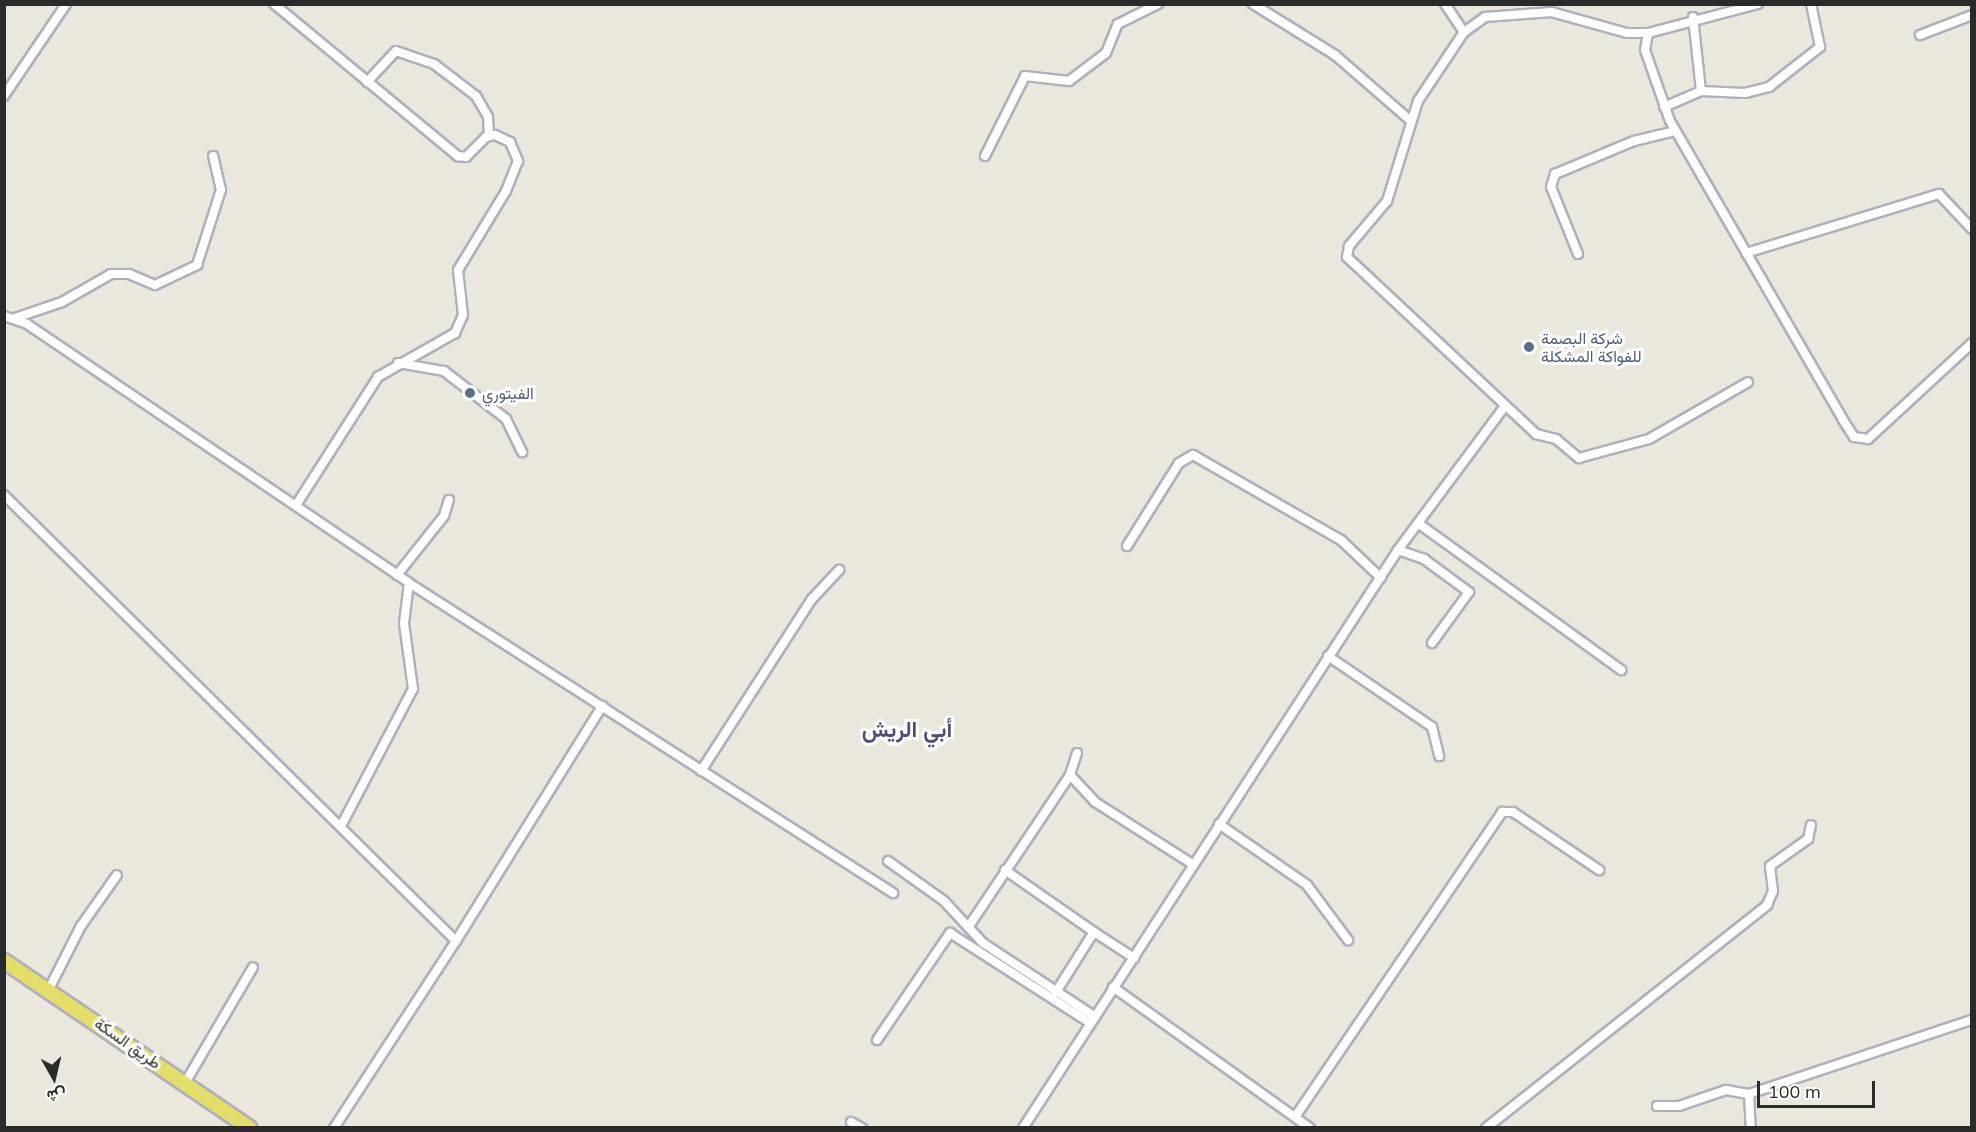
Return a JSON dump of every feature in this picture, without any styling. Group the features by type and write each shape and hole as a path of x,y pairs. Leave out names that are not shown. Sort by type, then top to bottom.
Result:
{"main road":[{"name":"طريق السكة","path":"4,961 49,988 250,1128"}],"street":[{"path":"4,96 66,4"},
{"path":"274,4 367,82 458,156 470,155 489,136 488,117 477,96 418,56 393,52 367,82"},
{"path":"985,156 1025,76 1070,81 1106,53 1119,24 1158,4"},
{"path":"1253,4 1335,55 1411,121"},
{"path":"1445,4 1464,32"},
{"path":"1748,382 1659,435 1582,458 1556,439 1536,434 1347,257 1348,246 1387,201 1411,121 1435,72 1464,32 1485,17 1522,12 1552,12 1627,33 1648,33 1694,17 1758,4"},
{"path":"1664,107 1701,91 1745,93 1769,87 1811,59 1821,36 1811,4"},
{"path":"1920,35 1971,15"},
{"path":"1694,17 1701,91"},
{"path":"1648,33 1645,50 1664,107 1675,131 1854,437 1868,439 1894,419 1971,343"},
{"path":"1578,254 1551,187 1555,174 1634,141 1675,131"},
{"path":"296,506 368,390 398,363 429,344 447,342 460,324 458,270 518,161 510,142 489,136"},
{"path":"15,318 62,302 111,274 129,274 155,285 197,265 221,190 213,156"},
{"path":"1746,253 1939,194 1971,229"},
{"path":"4,316 15,318 409,583 893,893"},
{"path":"398,363 444,371 506,419 522,452"},
{"path":"1023,1128 1398,550 1505,406"},
{"path":"1127,546 1179,463 1193,455 1341,540 1381,578"},
{"path":"4,495 456,941"},
{"path":"397,575 444,516 449,500"},
{"path":"1418,524 1621,670"},
{"path":"1398,550 1424,559 1469,592 1467,601 1432,643"},
{"path":"701,771 812,599 839,570"},
{"path":"341,826 413,689 404,624 409,583"},
{"path":"1328,656 1432,727 1439,756"},
{"path":"334,1128 456,941 602,706"},
{"path":"969,926 1070,775 1077,753"},
{"path":"1070,775 1103,808 1194,865"},
{"path":"1295,1117 1502,813 1513,812 1599,870"},
{"path":"1219,824 1307,885 1348,940"},
{"path":"1486,1128 1767,905 1773,891 1770,866 1808,839 1811,825"},
{"path":"888,861 969,926 983,943 1092,1019"},
{"path":"1005,870 1134,958"},
{"path":"49,988 81,926 117,875"},
{"path":"1056,992 1094,932"},
{"path":"876,1040 950,933 1092,1019"},
{"path":"185,1083 253,967"},
{"path":"1113,987 1310,1128"},
{"path":"1657,1106 1679,1106 1726,1090 1749,1094 1971,1020"},
{"path":"1749,1094 1751,1128"},
{"path":"851,1122 862,1128"}],"place":[{"name":"شركة البصمة للفواكة المشكلة","path":"1529,347"},
{"name":"الفيتوري","path":"470,393"}],"district":[{"name":"أبي الريش","path":"907,730"}]}
